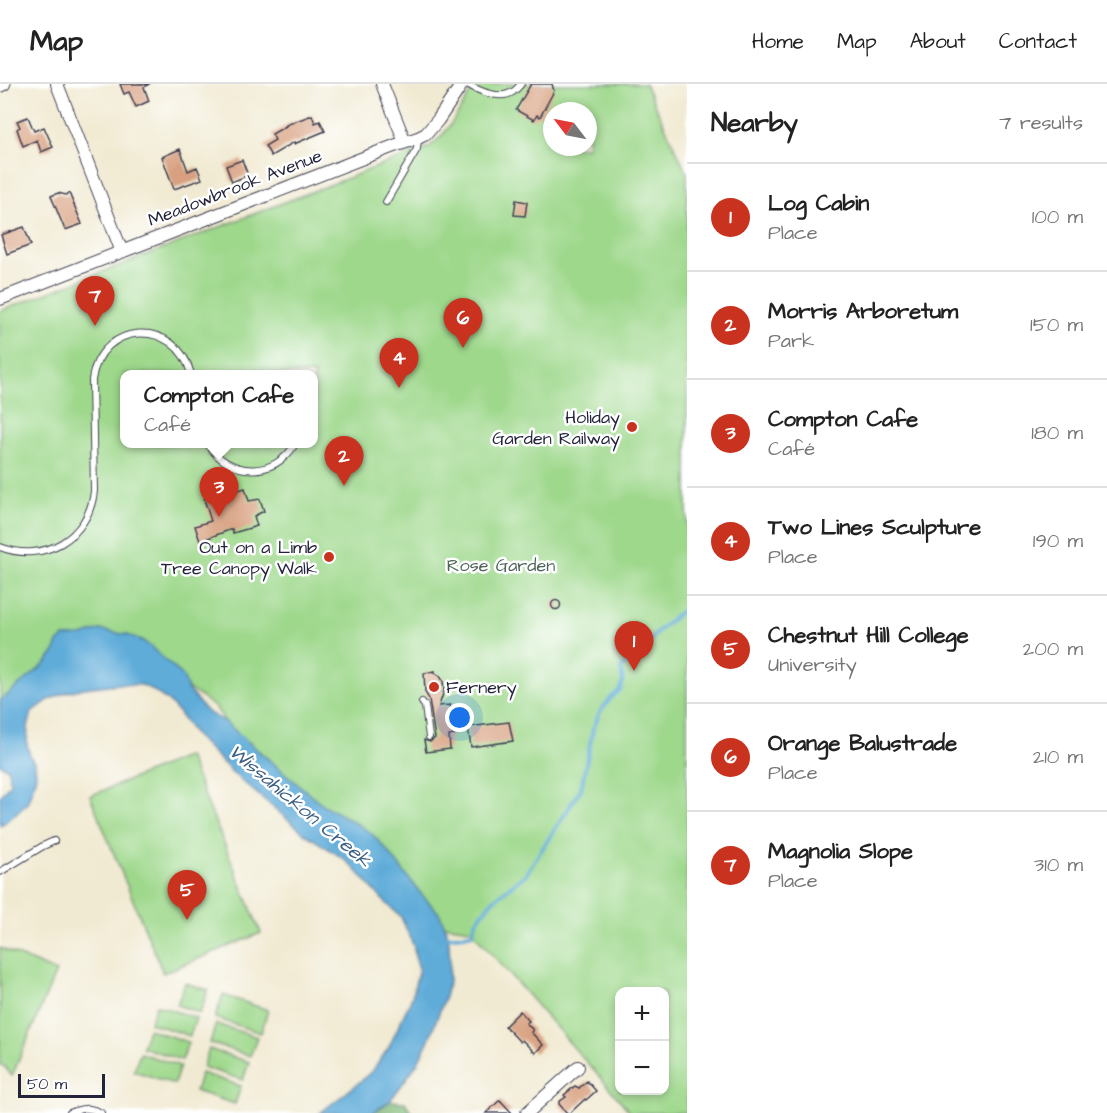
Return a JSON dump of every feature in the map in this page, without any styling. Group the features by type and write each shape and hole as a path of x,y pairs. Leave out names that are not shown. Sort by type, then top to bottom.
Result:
{"street":[{"path":"0,86 4,84"},
{"path":"57,84 122,252"},
{"path":"382,84 405,142"},
{"name":"Meadowbrook Avenue","path":"0,299 418,138 432,128 462,84"},
{"path":"527,1113 578,1067"}],"lane":[{"path":"467,84 484,92 507,95 521,84"},
{"path":"386,202 417,149 418,138"},
{"path":"0,548 19,553 49,549 59,545 75,532 87,515 94,491 92,380 99,357 110,345 132,334 157,335 171,342 181,352 186,358 190,370"},
{"path":"211,448 230,465 260,469 274,465 292,448"},
{"path":"422,702 425,706 429,737"},
{"path":"0,872 54,841"},
{"path":"70,1113 90,1108 101,1113"}],"green space":[{"name":"Rose Garden","path":"476,84 645,84 687,173 687,1113 631,1113 615,1095 669,1095 669,987 615,987 615,1095 470,929 443,925 262,777 216,708 158,667 0,709 0,311 429,147 443,134"},
{"path":"188,756 261,933 163,973 90,796"},
{"path":"0,948 56,972 12,1076 0,1064"},
{"path":"185,983 208,990 200,1013 177,1005"},
{"path":"223,995 268,1010 261,1033 215,1018"},
{"path":"156,1005 196,1018 190,1036 150,1023"},
{"path":"216,1024 257,1037 250,1056 210,1043"},
{"path":"148,1029 188,1042 182,1060 142,1047"},
{"path":"209,1049 249,1062 243,1080 203,1067"},
{"path":"140,1053 180,1066 174,1084 134,1071"},
{"path":"201,1073 241,1086 235,1104 195,1091"},
{"path":"390,1101 405,1102 412,1113 372,1113"}],"water":[{"name":"Wissahickon Creek","path":"100,630 128,635 151,647 183,676 188,690 207,712 224,721 325,806 372,834 439,913 449,942 449,981 445,997 417,1064 390,1101 372,1113 320,1113 374,1069 389,1047 412,997 419,968 414,947 401,917 343,858 305,834 236,776 194,734 169,702 142,685 118,684 64,693 32,712 27,744 35,764 36,775 32,790 27,803 0,826 0,796 10,783 8,769 0,764 0,701 45,664 64,637 82,636"}],"building":[{"path":"120,84 149,84 144,87 149,101 136,107 129,92 124,94"},
{"path":"531,84 552,84 554,91 548,102 543,102 543,111 540,117 537,115 534,120 516,110"},
{"path":"312,115 315,123 320,121 325,131 294,144 294,142 271,156 265,146 275,140 272,134 286,125"},
{"path":"28,117 34,131 44,127 53,147 41,152 37,140 23,146 17,129 20,127 17,121"},
{"path":"180,149 188,171 197,167 202,179 174,189 162,157"},
{"path":"242,160 248,175 232,182 226,166"},
{"path":"58,193 66,195 69,193 82,224 65,230 51,196"},
{"path":"516,200 527,202 525,216 514,215"},
{"path":"24,227 31,245 7,254 1,235"},
{"path":"245,488 249,501 260,499 264,511 254,516 257,526 233,533 232,529 200,541 195,526 211,521 204,499"},
{"path":"556,600 561,605 556,610 551,605"},
{"path":"435,671 443,681 444,691 439,706 450,705 454,735 449,736 450,749 426,752 424,740 430,742 435,738 429,699 425,692 424,673"},
{"path":"509,722 513,741 471,747 468,727"},
{"path":"520,1011 529,1021 526,1023 533,1030 531,1032 543,1045 535,1053 522,1040 520,1042 505,1026"},
{"path":"587,1081 596,1091 570,1113 567,1113 559,1102 575,1086 579,1088"},
{"path":"500,1100 512,1113 486,1113"}],"waterway":[{"path":"445,937 472,934 476,922 491,902 526,874 581,789 593,729 600,712 620,690 623,682 621,668 643,652 657,632 687,606"}],"place":[{"name":"Magnolia Slope","path":"95,326"},
{"name":"Orange Balustrade","path":"463,348"},
{"name":"Two Lines Sculpture","path":"399,388"},
{"name":"Holiday Garden Railway","path":"632,427"},
{"name":"Morris Arboretum","path":"344,486"},
{"name":"Compton Cafe","path":"219,517"},
{"name":"Out on a Limb Tree Canopy Walk","path":"329,557"},
{"name":"Log Cabin","path":"634,671"},
{"name":"Fernery","path":"434,687"},
{"name":"Chestnut Hill College","path":"187,920"}]}
